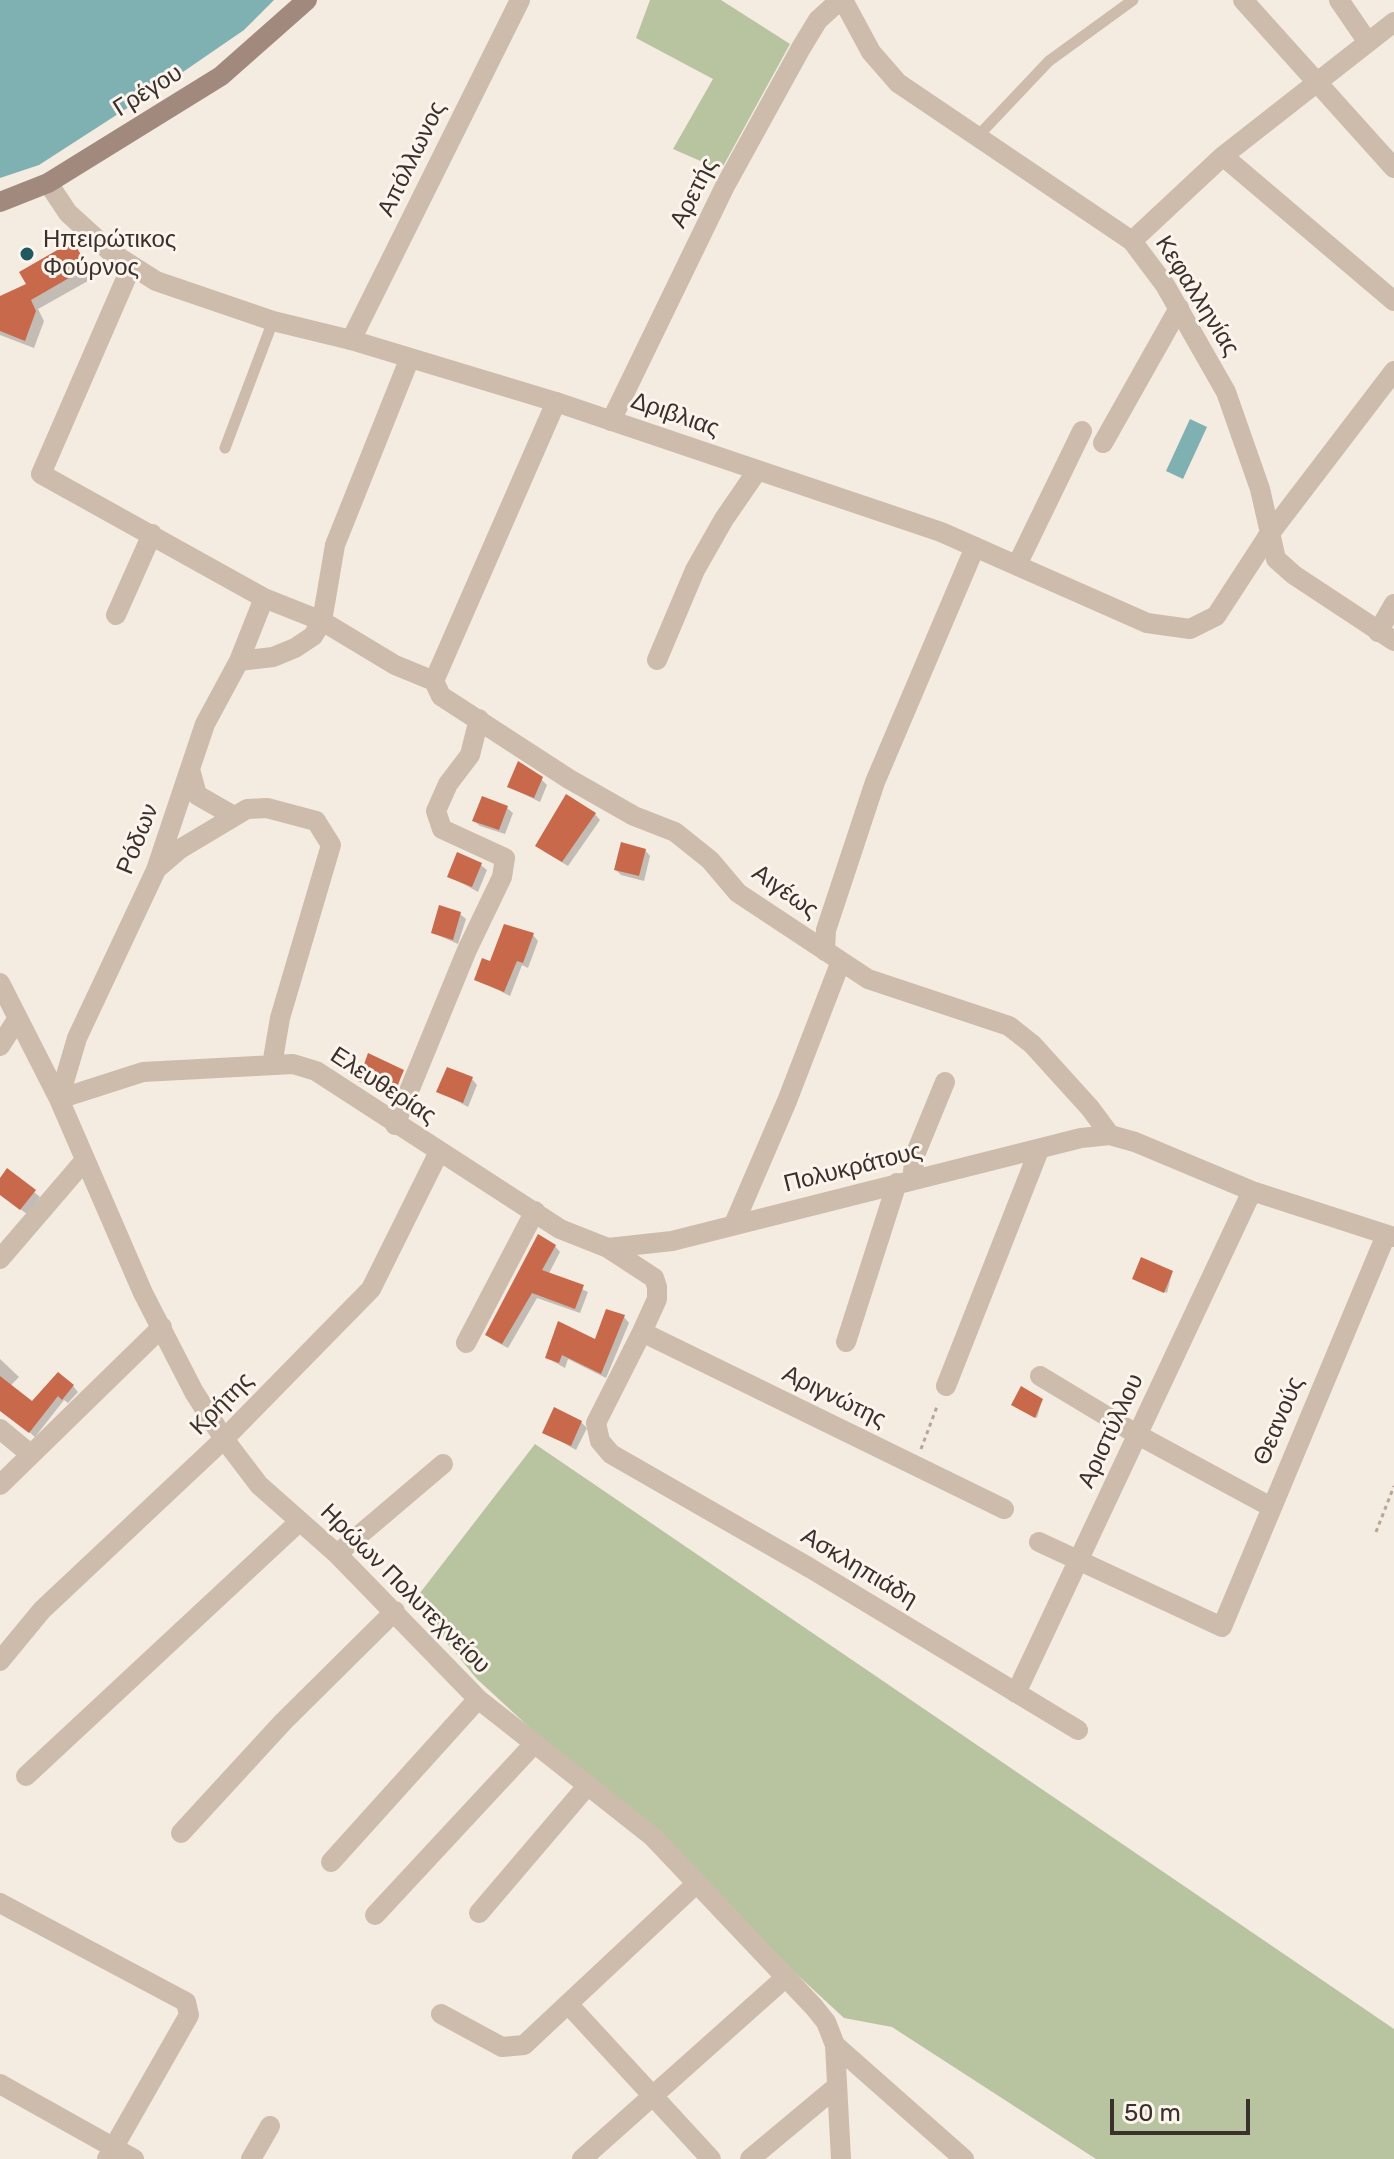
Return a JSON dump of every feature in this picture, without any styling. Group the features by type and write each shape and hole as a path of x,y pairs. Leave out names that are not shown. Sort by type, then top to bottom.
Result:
{"main road":[{"name":"Γρέγου","path":"0,202 48,183 221,76 307,0"}],"street":[{"name":"Απόλλωνος","path":"351,340 520,0"},
{"name":"Κεφαλληνίας","path":"842,0 884,70 920,100 1132,241 1151,263 1226,392 1260,489 1268,536 1276,559 1283,567 1386,636"},
{"name":"Αρετής","path":"611,421 725,186 818,20 842,0"},
{"path":"1243,0 1394,168"},
{"path":"1339,0 1367,41"},
{"path":"1132,241 1223,156 1394,22"},
{"path":"1223,156 1394,301"},
{"name":"Δριβλιας","path":"48,183 68,213 131,267 189,294 556,402 941,532 1147,623 1190,629 1216,616 1268,536 1394,371"},
{"path":"131,267 41,474 264,598 322,621 395,665 434,681 556,402"},
{"path":"1103,443 1179,308"},
{"path":"239,661 273,657 295,648 313,636 322,621 335,545 409,360"},
{"path":"1017,565 1082,431"},
{"path":"657,660 695,570 724,519 757,471"},
{"path":"116,615 152,534"},
{"path":"734,1224 787,1101 833,956 826,930 875,782 975,547"},
{"name":"Ρόδων","path":"59,1099 77,1038 156,870 205,724 239,661 264,598"},
{"path":"1386,636 1394,604"},
{"name":"Αιγέως","path":"434,681 435,690 441,696 634,816 675,832 710,860 738,893 833,956 880,984 1009,1026 1071,1087 1110,1135"},
{"path":"395,1125 467,950 502,877 505,858 442,829 436,811 448,784 470,755 479,719"},
{"path":"191,773 197,795 232,815"},
{"path":"156,870 180,849 232,815 267,808 316,821 331,845 280,1018 272,1065"},
{"name":"Ηρώων Πολυτεχνείου","path":"0,983 59,1099 143,1293 194,1392 224,1439 259,1485 337,1554 478,1699 653,1837 826,2022 835,2045 841,2159"},
{"path":"0,1046 18,1018"},
{"name":"Ελευθερίας","path":"59,1099 143,1072 293,1064 316,1071 395,1125 582,1241 608,1248"},
{"path":"846,1342 904,1181 945,1082"},
{"path":"1110,1135 1135,1142 1252,1191 1390,1236"},
{"name":"Πολυκράτους","path":"608,1248 672,1241 1081,1138 1110,1135"},
{"path":"946,1386 1039,1150"},
{"name":"Κρήτης","path":"0,1661 42,1610 224,1439 371,1289 439,1152"},
{"path":"0,1259 85,1160"},
{"name":"Αριστύλλου","path":"1016,1693 1252,1191"},
{"path":"466,1343 535,1211"},
{"name":"Θεανούς","path":"1079,1560 1222,1627 1390,1236"},
{"path":"608,1248 654,1278 657,1299 642,1332"},
{"path":"0,1485 29,1453 162,1327"},
{"name":"Ασκληπιάδη","path":"642,1332 596,1423 600,1441 611,1454 810,1568 1078,1730"},
{"name":"Αριγνώτης","path":"642,1332 1004,1509"},
{"path":"1040,1376 1138,1435 1271,1507"},
{"path":"0,1429 29,1453"},
{"path":"337,1554 443,1464"},
{"path":"26,1776 300,1521"},
{"path":"1039,1542 1079,1560"},
{"path":"181,1833 283,1722 395,1611"},
{"path":"331,1862 478,1699"},
{"path":"375,1915 534,1744"},
{"path":"479,1913 588,1785"},
{"path":"441,2014 502,2047 513,2049 524,2045 697,1883"},
{"path":"0,1903 186,2002 189,2015 110,2153"},
{"path":"582,2159 786,1977"},
{"path":"568,2004 711,2159"},
{"path":"835,2045 964,2159"},
{"path":"0,2084 110,2153 134,2159"},
{"path":"750,2159 835,2088"},
{"path":"251,2159 270,2126"}],"lane":[{"path":"977,137 1049,61 1133,0"},
{"path":"225,448 273,321"}],"path":[{"path":"915,1465 946,1386"},
{"path":"1376,1532 1394,1486"}],"green space":[{"path":"650,0 721,0 790,44 721,170 673,149 713,79 636,38"},
{"path":"535,1444 1394,2029 1394,2159 1096,2159 892,2027 844,2018 477,1679 413,1602"}],"water":[{"path":"0,0 274,0 244,30 180,74 39,165 0,178"},
{"path":"1190,419 1207,427 1183,479 1166,471"}],"building":[{"path":"73,241 88,267 31,300 36,311 25,341 0,331 0,296 26,284 19,272"},
{"path":"518,761 543,777 534,798 507,787"},
{"path":"566,794 596,813 562,862 535,846"},
{"path":"482,796 508,806 499,830 472,821"},
{"path":"621,842 646,849 639,876 614,870"},
{"path":"457,852 482,863 472,887 447,877"},
{"path":"439,905 461,912 453,940 431,933"},
{"path":"504,924 534,933 523,963 517,961 504,992 474,980 482,958 490,961"},
{"path":"368,1053 404,1070 393,1096 358,1081"},
{"path":"447,1067 473,1077 463,1103 436,1092"},
{"path":"7,1168 36,1190 20,1210 0,1195 0,1178"},
{"path":"538,1234 556,1245 542,1270 584,1285 575,1309 532,1293 502,1344 485,1335"},
{"path":"1141,1257 1173,1271 1164,1293 1132,1279"},
{"path":"606,1309 625,1315 601,1374 562,1355 559,1363 545,1358 558,1321 595,1339"},
{"path":"58,1372 74,1385 62,1400 58,1396 29,1433 0,1411 0,1376 32,1401"},
{"path":"1021,1386 1043,1399 1035,1418 1011,1405"},
{"path":"554,1407 582,1421 571,1446 542,1433"}],"place":[{"name":"Ηπειρώτικος Φούρνος","path":"27,254"}]}
